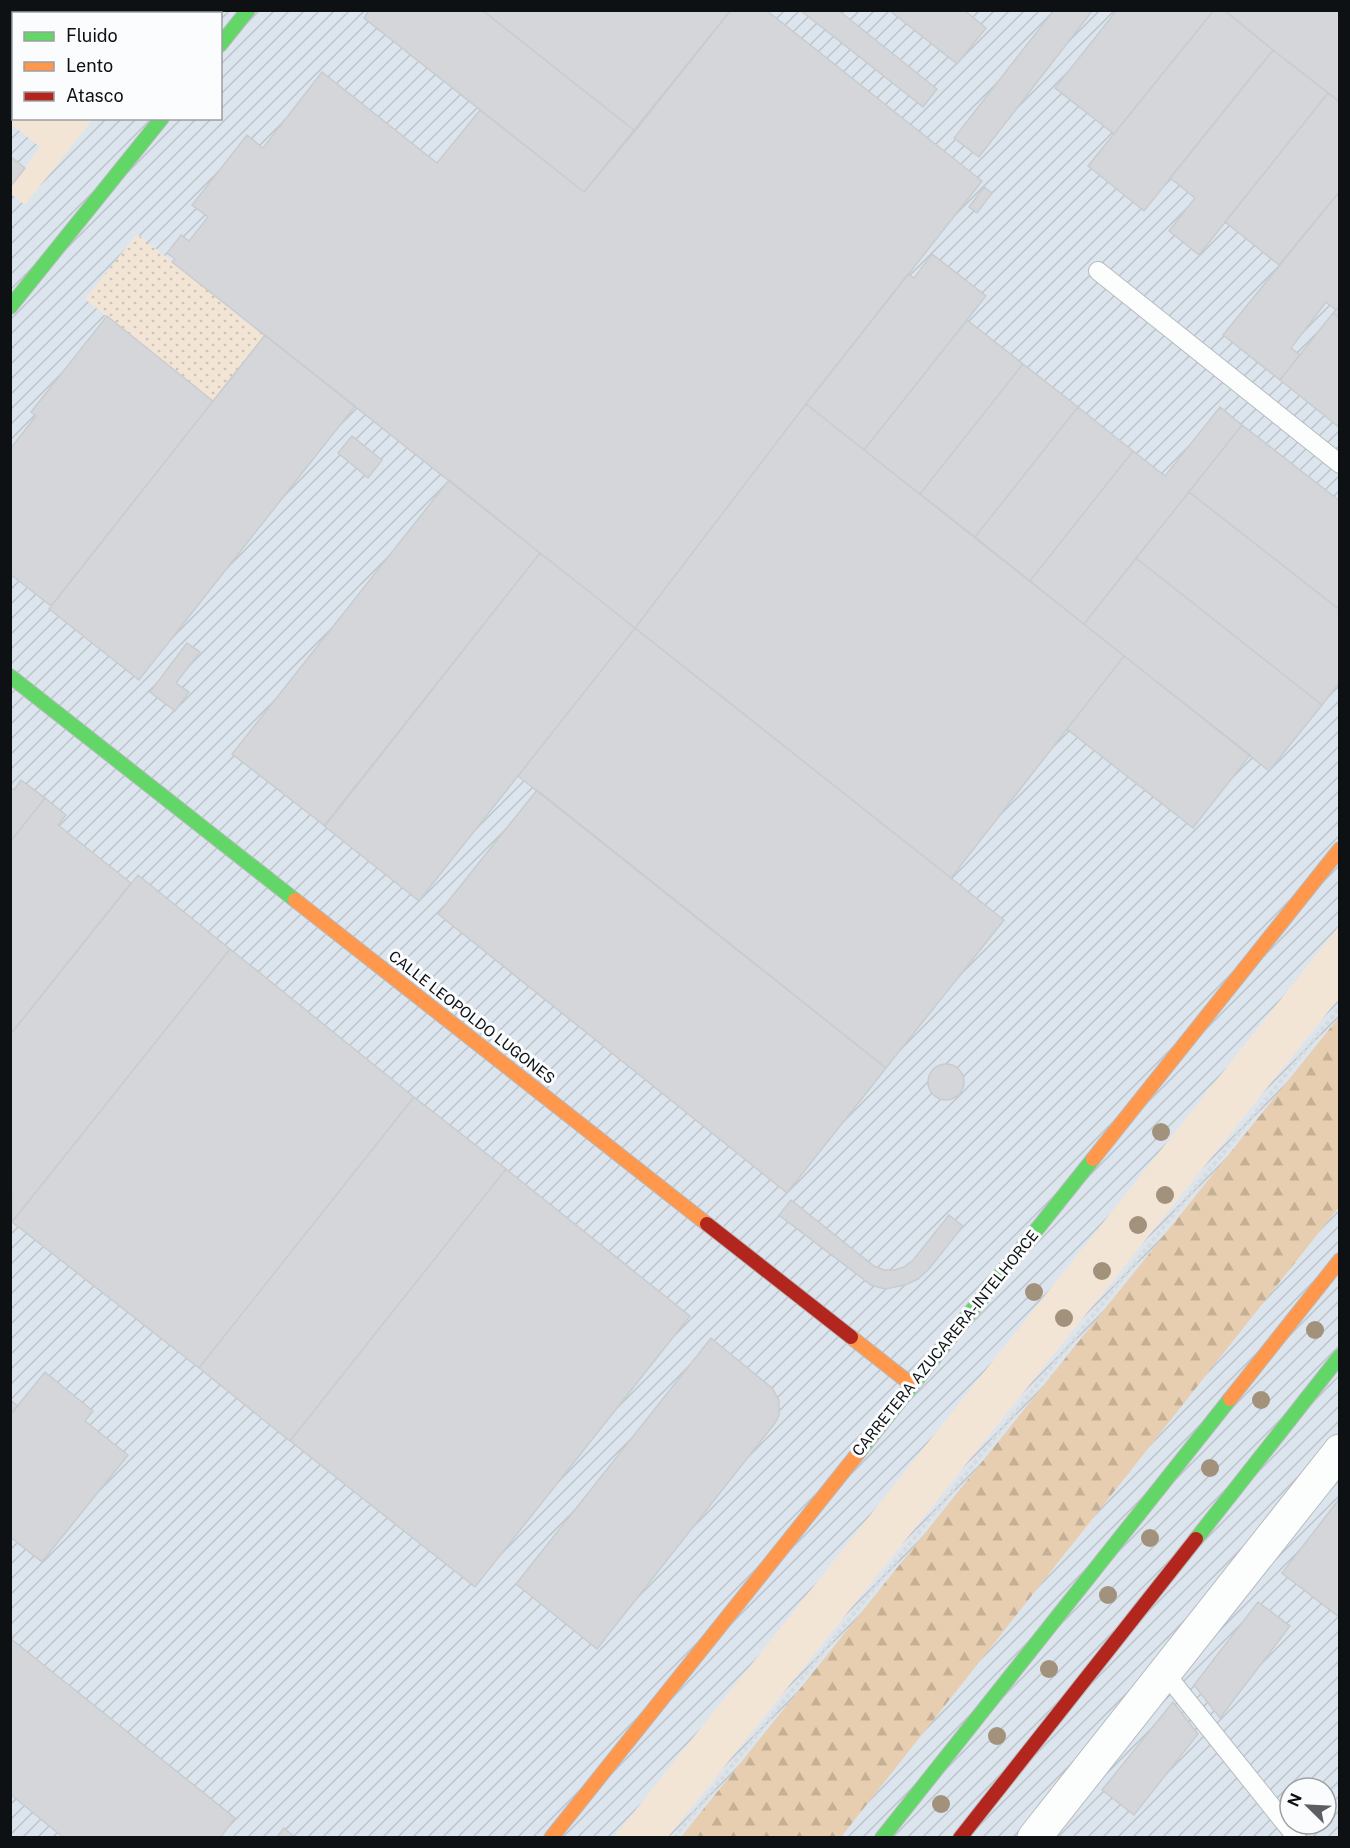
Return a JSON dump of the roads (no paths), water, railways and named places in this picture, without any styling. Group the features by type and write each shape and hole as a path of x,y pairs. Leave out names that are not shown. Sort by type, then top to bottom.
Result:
{"street":[{"path":"222,42 248,10"},
{"path":"10,307 160,120"},
{"name":"CALLE LEOPOLDO LUGONES","path":"10,676 912,1385"},
{"name":"CARRETERA AZUCARERA-INTELHORCE","path":"551,1838 1340,849"},
{"path":"882,1838 1340,1260"},
{"path":"960,1838 1340,1356"},
{"path":"1034,1838 1340,1451"}],"lane":[{"path":"1098,271 1340,464"},
{"path":"1165,1673 1298,1838"}]}
